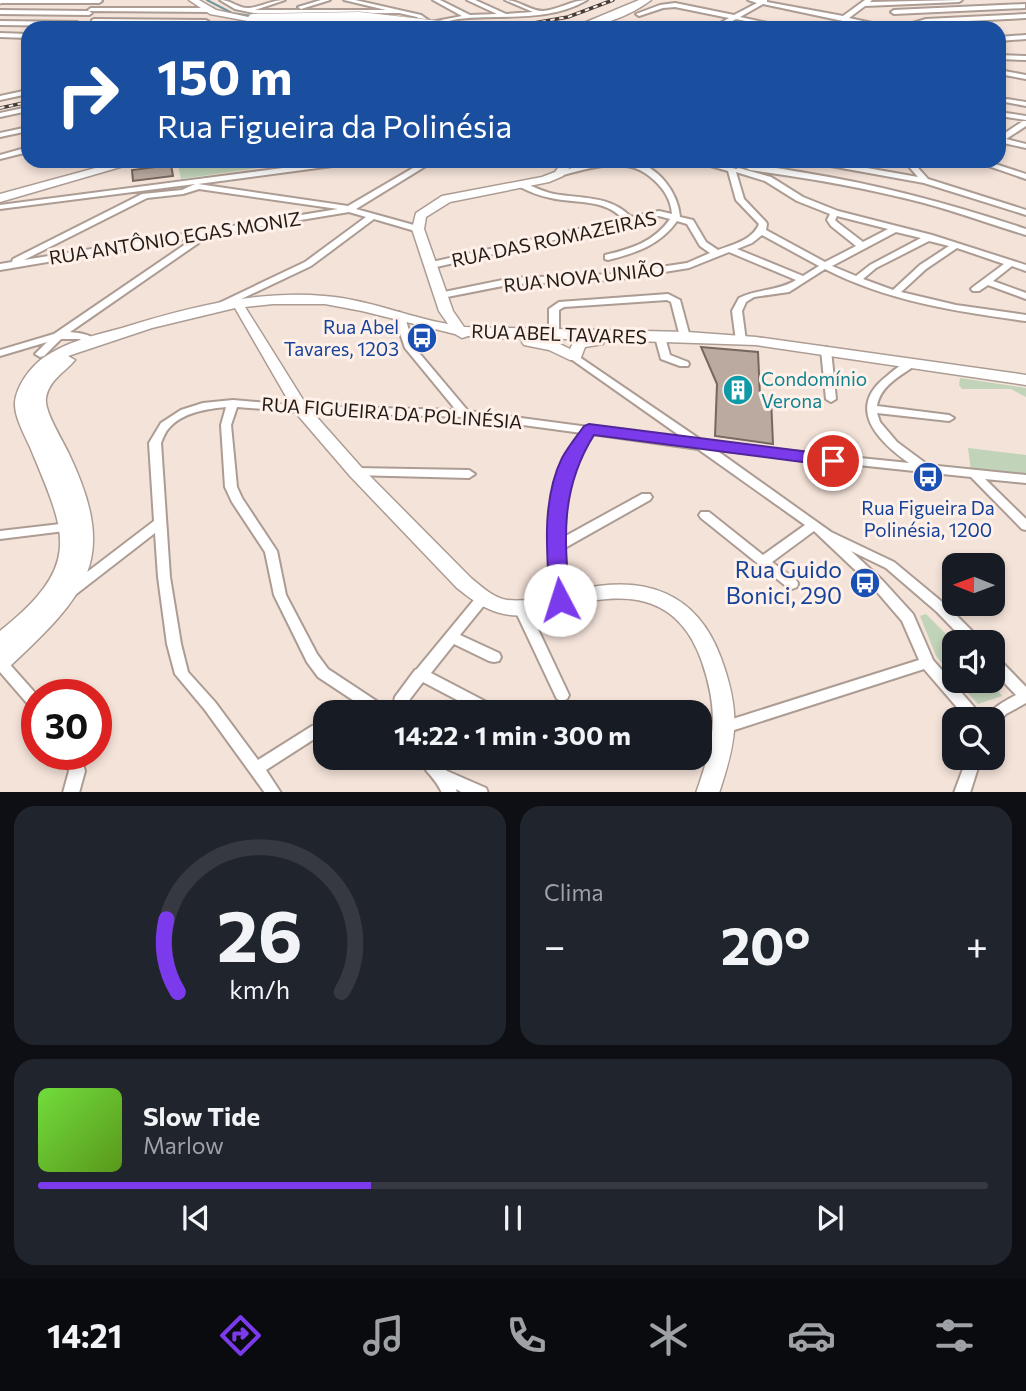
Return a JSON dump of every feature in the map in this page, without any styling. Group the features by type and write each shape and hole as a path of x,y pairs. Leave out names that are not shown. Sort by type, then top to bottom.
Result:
{"main road":[{"path":"613,21 646,0"},
{"path":"602,21 627,14 639,14 658,0"},
{"path":"0,191 84,168"},
{"path":"0,198 109,168"},
{"path":"0,205 26,202"}],"street":[{"path":"1,0 100,1"},
{"path":"126,10 135,0"},
{"path":"160,10 168,0"},
{"path":"193,0 215,13"},
{"path":"223,0 245,11 398,12"},
{"path":"230,4 244,0"},
{"path":"245,11 282,0"},
{"path":"282,12 327,0"},
{"path":"347,0 419,16 510,18 542,13 584,0"},
{"path":"359,21 398,0"},
{"path":"436,0 467,17"},
{"path":"470,0 510,18"},
{"path":"508,0 542,13"},
{"path":"752,0 854,21"},
{"path":"843,19 866,2 959,0"},
{"path":"1016,0 1026,6"},
{"path":"80,21 100,1"},
{"path":"729,21 765,1"},
{"path":"336,11 356,2"},
{"path":"639,14 662,6 675,5 756,21"},
{"path":"894,12 1026,6"},
{"path":"94,21 105,10"},
{"path":"0,12 160,10 215,13 253,19 359,17 395,21"},
{"path":"208,21 215,13"},
{"path":"419,16 426,21"},
{"path":"926,21 1026,16"},
{"path":"446,21 467,17"},
{"path":"0,23 21,24"},
{"path":"0,35 21,36"},
{"path":"1006,38 1026,37"},
{"path":"1006,57 1026,58"},
{"path":"1006,73 1026,77"},
{"path":"0,98 21,93"},
{"path":"1007,101 1026,104"},
{"path":"0,115 21,111"},
{"path":"1006,116 1026,121"},
{"path":"1006,135 1026,121"},
{"path":"0,135 21,130"},
{"path":"1006,141 1026,146"},
{"path":"0,157 21,152"},
{"path":"26,202 126,193 282,168"},
{"path":"350,209 418,168"},
{"path":"559,174 564,168"},
{"path":"462,335 446,311 418,229 420,216 438,202 457,196 523,185 590,168"},
{"path":"608,257 652,243 665,233 676,217 674,199 658,180 638,168"},
{"path":"733,168 740,200 763,224 761,231 826,265 857,280 896,292 944,304 1026,318"},
{"path":"738,168 775,183 800,200 835,213 956,244 1026,268"},
{"path":"745,168 888,192 965,211 1026,232"},
{"path":"853,168 925,181 1026,213"},
{"path":"914,168 925,181"},
{"path":"999,168 1026,177"},
{"path":"126,193 145,196 183,192 201,183 350,209 418,229"},
{"path":"47,185 47,200"},
{"path":"523,185 546,197 611,204 629,220"},
{"path":"3,268 145,196"},
{"name":"RUA ANTÔNIO EGAS MONIZ","path":"3,268 350,209"},
{"path":"835,213 831,220 834,224 862,246"},
{"name":"RUA DAS ROMAZEIRAS","path":"432,265 654,214 676,217"},
{"path":"220,306 308,264 373,215"},
{"path":"676,217 692,223 704,244 717,254"},
{"path":"741,341 737,311 742,300 752,295 782,291 895,229"},
{"name":"RUA NOVA UNIÃO","path":"442,295 521,280 602,278 675,268 749,241 761,231"},
{"path":"0,353 58,336 208,232"},
{"path":"857,280 869,269 929,237"},
{"path":"896,292 923,267 956,244"},
{"path":"730,249 803,279"},
{"path":"976,289 1011,263"},
{"path":"986,281 1026,296"},
{"path":"554,334 554,309 562,304 662,297 675,300 685,337"},
{"name":"RUA ABEL TAVARES","path":"0,642 32,614 58,580 71,549 62,501 23,405 30,383 52,358 89,339 220,306 259,300 310,299 351,303 400,321"},
{"name":"RUA ABEL TAVARES","path":"52,358 241,310 273,306 326,307 462,335 542,343 575,357"},
{"path":"241,310 301,409 356,472 464,583 483,598 499,605 521,608 605,592 631,593 670,601 688,615 700,630 710,652 725,727 707,792"},
{"path":"410,348 423,327 446,311"},
{"path":"89,315 82,327 89,339"},
{"path":"400,321 410,348 465,414"},
{"name":"RUA ABEL TAVARES","path":"462,335 554,334 741,341 1026,380"},
{"path":"58,336 89,339"},
{"path":"15,350 52,358 58,336"},
{"path":"642,337 579,344 575,357 818,528 890,565 962,630"},
{"path":"660,337 665,358 684,364"},
{"path":"826,351 831,399"},
{"name":"RUA ABEL TAVARES","path":"0,663 37,631 68,594 84,557 86,521 38,404 37,397 48,376 52,358"},
{"path":"912,363 881,386 872,398 871,409 877,426 889,443 928,471"},
{"path":"233,403 226,425 231,486 236,499 271,551 280,595 312,658 323,673 364,700"},
{"name":"RUA FIGUEIRA DA POLINÉSIA","path":"273,792 210,706 182,674 174,644 160,523 155,443 158,434 174,418 185,412 203,406 233,403 301,409 465,414 697,445 976,476 1026,479"},
{"path":"871,409 950,418"},
{"path":"560,600 556,547 560,488 571,458 589,430"},
{"path":"356,472 469,474"},
{"path":"976,476 1026,526"},
{"path":"556,547 646,497"},
{"path":"705,515 792,584"},
{"path":"68,594 160,523"},
{"path":"0,535 69,527"},
{"path":"763,562 818,528"},
{"path":"818,528 877,583 908,618 927,663 966,707"},
{"path":"401,700 483,598"},
{"path":"521,608 562,695"},
{"path":"451,637 494,657"},
{"path":"0,663 21,687"},
{"path":"725,727 927,663"},
{"path":"420,674 470,700"},
{"path":"1005,674 1026,696 1005,708"},
{"path":"256,769 313,733"},
{"path":"71,792 77,770"},
{"path":"436,770 450,792"},
{"path":"962,792 970,770"},
{"path":"442,776 479,792"}],"green space":[{"path":"179,168 258,168 181,179"},
{"path":"960,378 1026,388 1026,397 1011,389 962,389 959,385"},
{"path":"968,448 1026,455 1026,476 971,471"},
{"path":"926,614 942,630 942,663 936,656 920,616"},
{"path":"968,693 1000,693 1002,696 978,704"}],"building":[{"path":"172,168 173,176 133,181 132,170"},
{"name":"Condomínio Verona","path":"701,347 758,352 760,396 771,398 773,444 715,436 717,384"}],"waterway":[{"path":"207,0 232,13 252,16"}],"railway":[{"path":"545,21 568,17 613,0"},
{"path":"0,108 21,104"}],"place":[{"name":"Rua Abel Tavares, 1203","path":"422,338"},
{"name":"Condomínio Verona","path":"738,390"},
{"name":"Rua Figueira Da Polinésia, 1200","path":"928,477"},
{"name":"Rua Guido Bonici, 290","path":"865,583"}],"route":[{"path":"560,600 556,554 560,488 571,458 589,430 833,461"}]}
